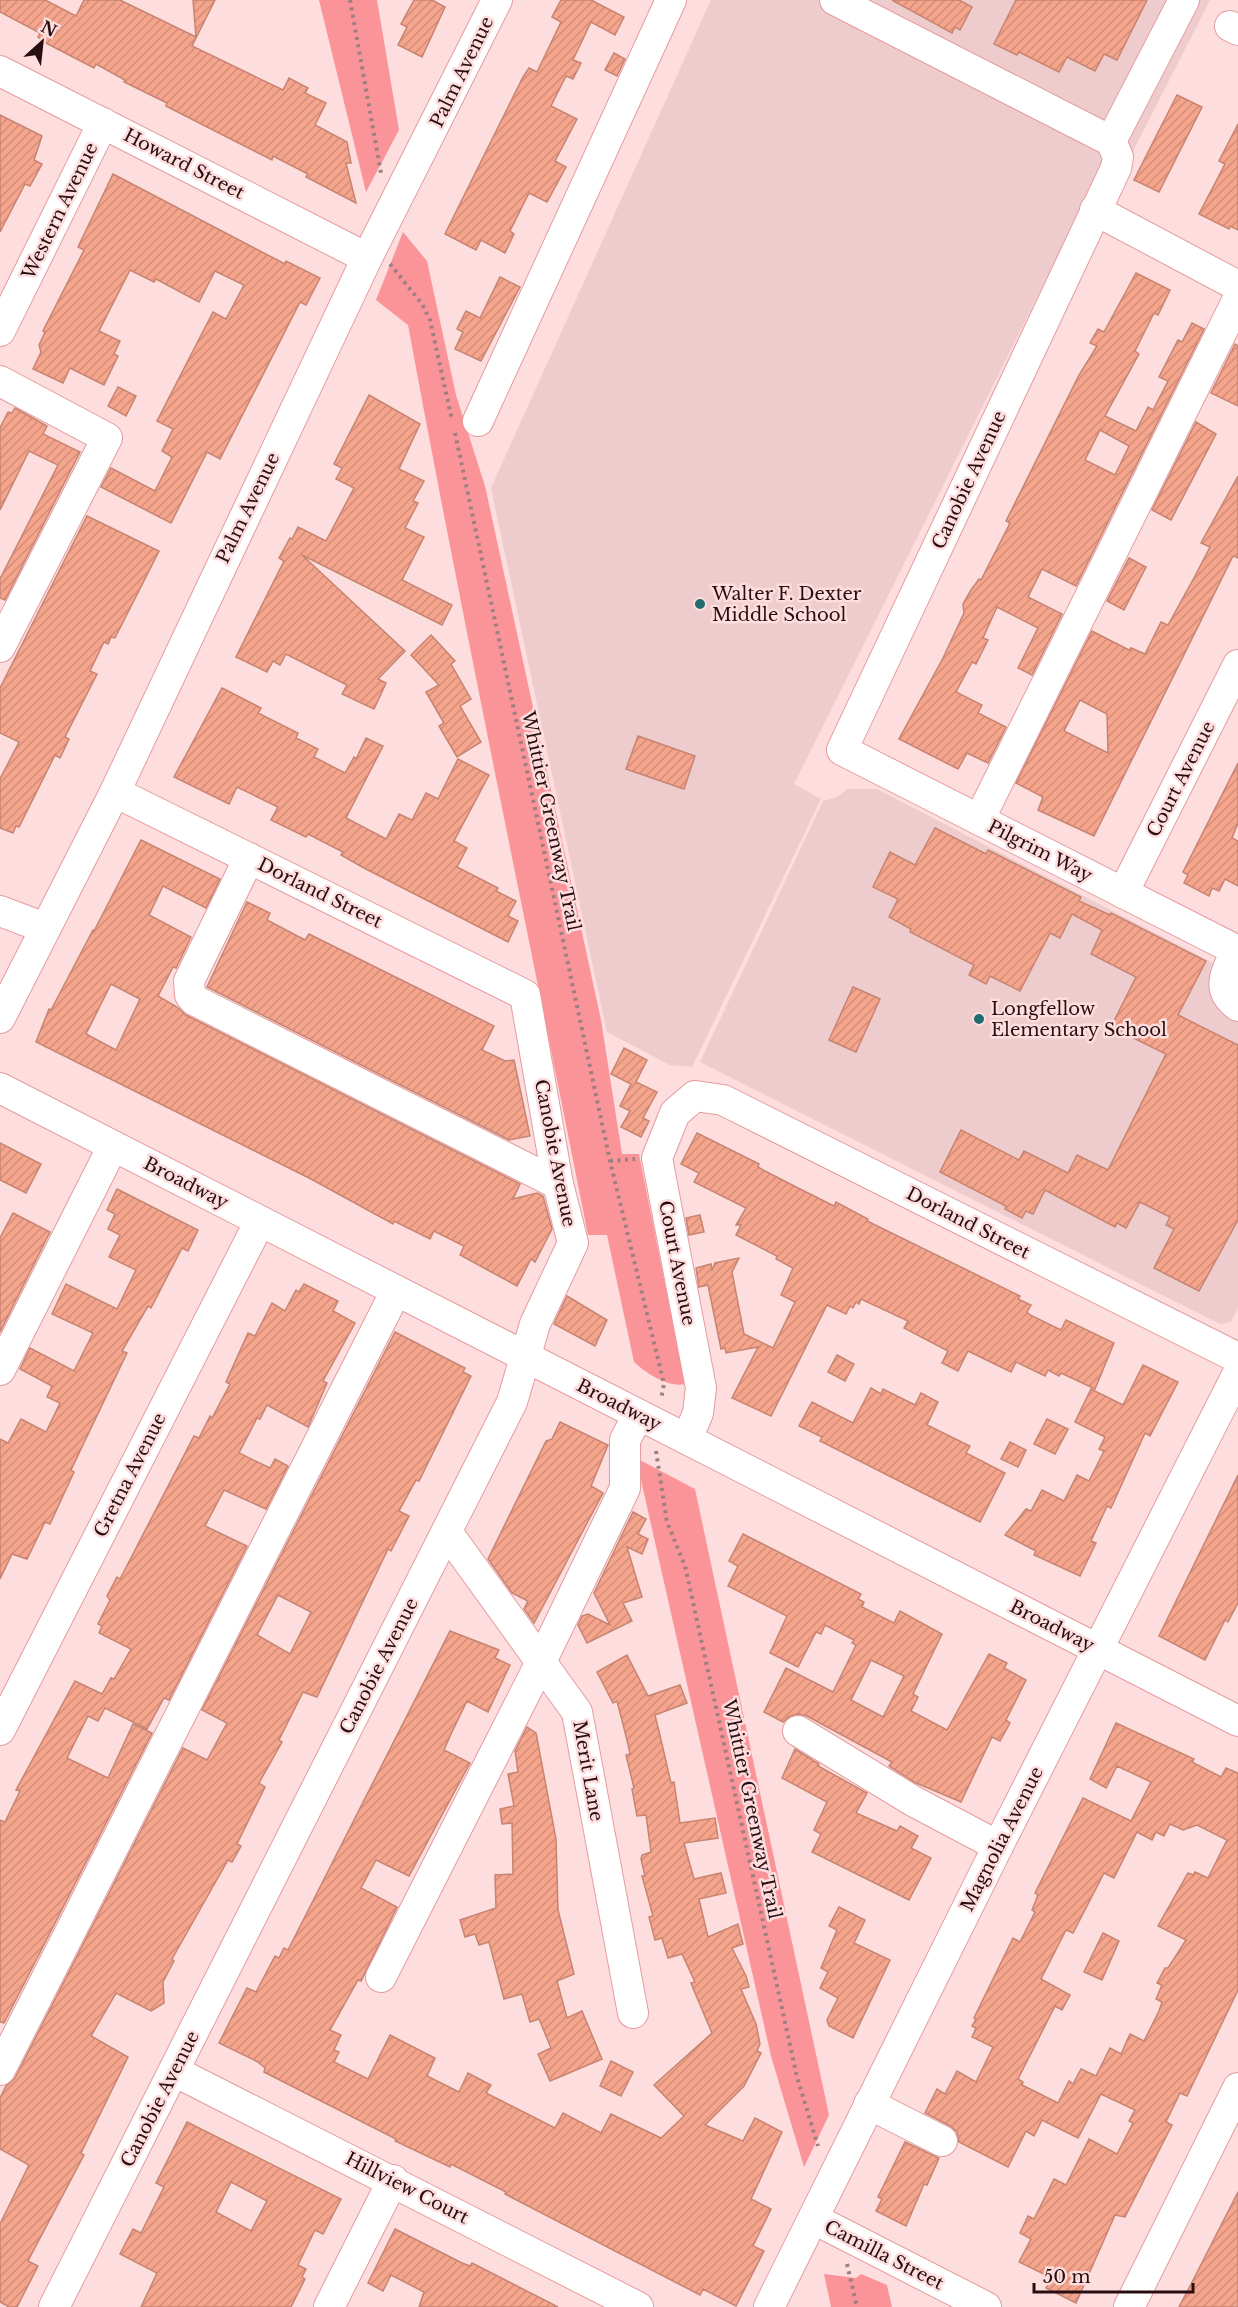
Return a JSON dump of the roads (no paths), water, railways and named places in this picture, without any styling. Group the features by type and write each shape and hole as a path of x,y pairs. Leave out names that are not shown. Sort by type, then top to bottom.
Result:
{"street":[{"name":"Palm Avenue","path":"0,1018 115,792 376,259 497,0"},
{"path":"835,0 1111,141 1184,0"},
{"path":"478,421 669,1"},
{"name":"Howard Street","path":"0,71 376,259"},
{"name":"Western Avenue","path":"0,331 103,123"},
{"name":"Canobie Avenue","path":"842,750 1116,168 1118,157 1111,141"},
{"path":"1095,210 1238,286"},
{"path":"979,820 1238,299"},
{"path":"0,381 107,438 0,647"},
{"name":"Court Avenue","path":"1123,893 1238,664"},
{"name":"Pilgrim Way","path":"842,750 1237,950"},
{"name":"Dorland Street","path":"115,792 525,995"},
{"path":"249,858 189,981 190,995 194,1000 558,1184"},
{"path":"0,911 45,928"},
{"path":"1237,950 1224,988 1226,998 1238,1006"},
{"name":"Canobie Avenue","path":"54,2307 512,1402 535,1324 573,1243 558,1184 525,995"},
{"name":"Broadway","path":"0,1088 526,1357 649,1408 687,1439 1238,1721"},
{"name":"Dorland Street","path":"695,1095 723,1100 1238,1359"},
{"name":"Court Avenue","path":"687,1439 698,1413 701,1388 657,1158 675,1113 695,1095"},
{"path":"0,1370 113,1146"},
{"name":"Gretna Avenue","path":"0,1730 260,1221"},
{"path":"0,2070 396,1291"},
{"name":"Magnolia Avenue","path":"770,2307 998,1846 1238,1373"},
{"path":"381,1977 540,1664 625,1488 625,1440 649,1408"},
{"name":"Merit Lane","path":"447,1532 540,1664 577,1712 633,2013"},
{"path":"798,1731 913,1802 998,1846"},
{"name":"Hillview Court","path":"174,2071 393,2180 638,2307"},
{"path":"1128,2307 1238,2088"},
{"path":"869,2104 942,2141"},
{"path":"329,2307 393,2180"},
{"name":"Camilla Street","path":"814,2219 986,2307"}],"place":[{"name":"Walter F. Dexter Middle School","path":"700,604"},
{"name":"Longfellow Elementary School","path":"979,1019"}]}
